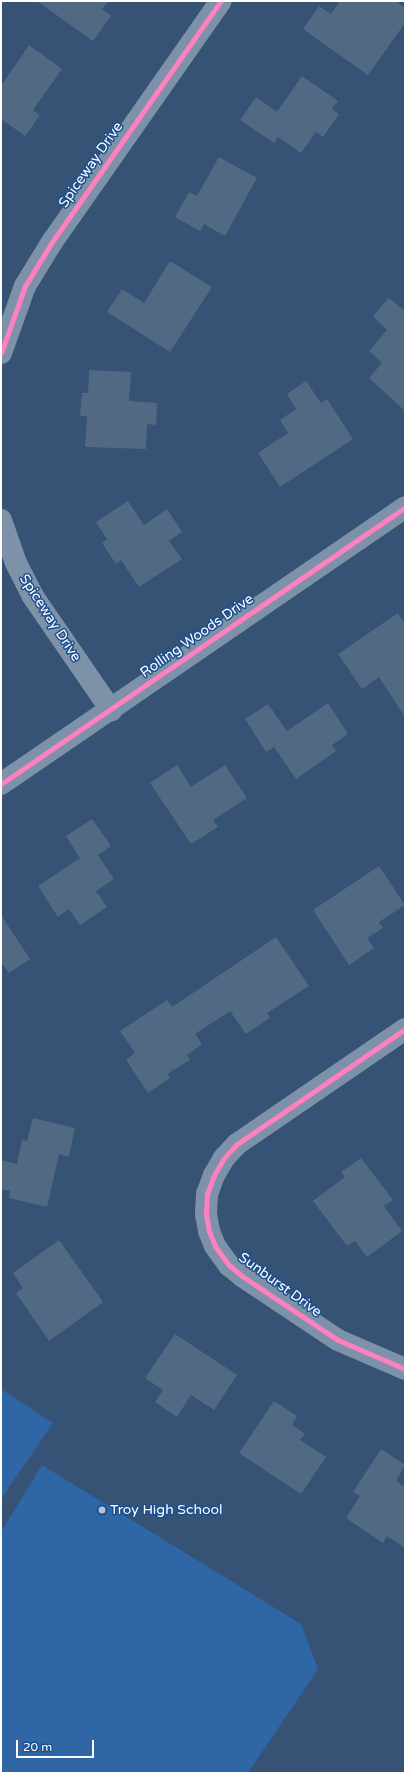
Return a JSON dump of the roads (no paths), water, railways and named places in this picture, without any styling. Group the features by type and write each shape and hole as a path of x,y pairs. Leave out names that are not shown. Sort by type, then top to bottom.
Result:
{"street":[{"name":"Spiceway Drive","path":"1,353 25,286 52,242 221,1"},
{"name":"Rolling Woods Drive","path":"1,784 405,507"},
{"name":"Spiceway Drive","path":"1,520 16,563 32,595 111,710"},
{"name":"Sunburst Drive","path":"405,1029 237,1144 224,1158 214,1175 207,1194 206,1214 209,1231 215,1246 229,1265 242,1276 338,1340 405,1369"}],"place":[{"name":"Troy High School","path":"102,1510"}]}
